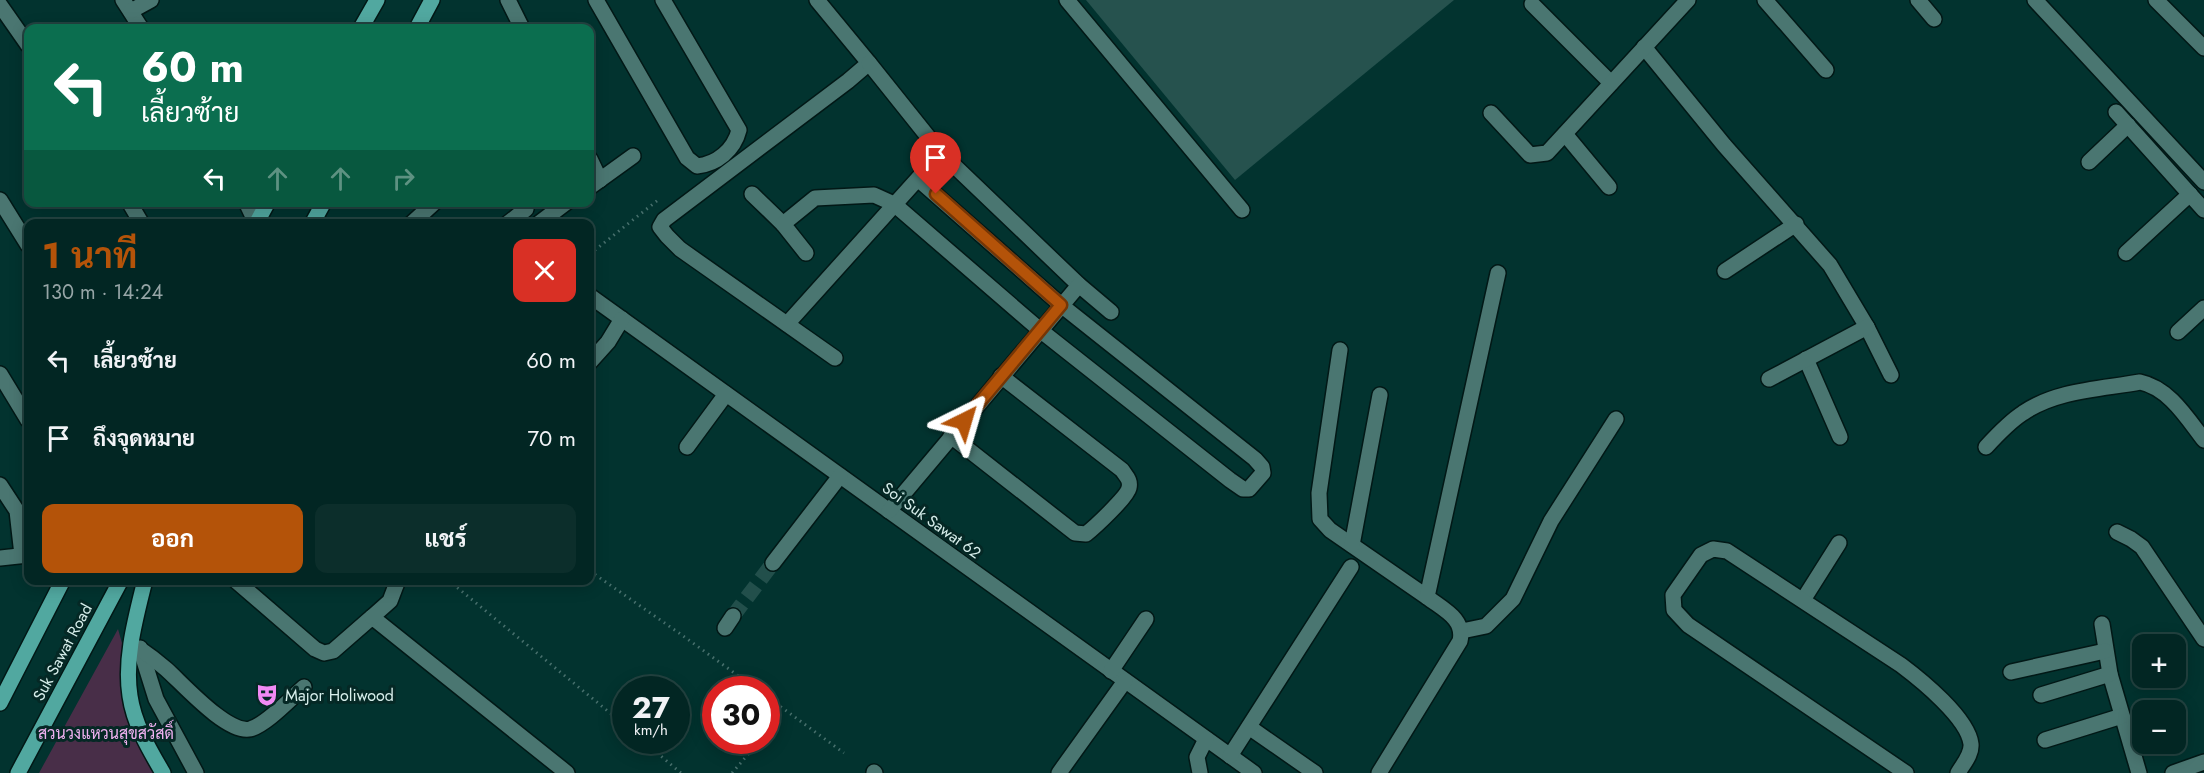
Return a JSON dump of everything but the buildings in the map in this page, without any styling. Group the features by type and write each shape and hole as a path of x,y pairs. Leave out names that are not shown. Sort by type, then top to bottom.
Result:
{"main road":[{"path":"364,24 377,0"},
{"path":"422,24 432,0"},
{"name":"Suk Sawat Road","path":"0,703 60,585"},
{"name":"Suk Sawat Road","path":"18,773 118,585"},
{"path":"145,585 128,666 130,697 143,735 163,773"}],"street":[{"path":"138,24 127,6 151,0"},
{"path":"508,0 520,24"},
{"path":"596,0 687,158 697,165 708,165 729,150 737,140 739,130 663,0"},
{"path":"817,0 941,153 1078,285 1111,312"},
{"path":"1067,0 1242,210"},
{"path":"1491,114 1530,155 1547,153 1688,0"},
{"path":"1765,0 1826,70"},
{"path":"1918,0 1934,19"},
{"path":"2035,0 2204,182"},
{"path":"2156,0 2204,48"},
{"path":"1532,4 1611,83"},
{"path":"0,5 24,39"},
{"path":"1644,47 1724,145 1830,265 1867,327 1891,375"},
{"path":"835,358 680,249 660,227 664,220 848,81 868,63"},
{"path":"2116,112 2204,210"},
{"path":"2089,162 2128,125"},
{"path":"1565,134 1609,187"},
{"path":"787,324 941,153"},
{"path":"595,183 633,156"},
{"path":"783,224 814,198 874,195 894,204 1040,330 1237,486 1249,489 1255,483 1263,473 1262,467 1255,459 1061,305 918,179"},
{"path":"752,194 783,224 806,253"},
{"path":"2126,253 2190,194"},
{"path":"0,200 24,238"},
{"path":"416,219 430,207"},
{"path":"512,219 523,207"},
{"path":"543,219 560,207"},
{"path":"1725,271 1796,224"},
{"path":"1427,597 1498,273"},
{"path":"889,511 1078,285"},
{"name":"Soi Suk Sawat 62","path":"594,299 1252,773"},
{"path":"2178,332 2204,308"},
{"path":"594,358 608,342 622,319"},
{"path":"1769,379 1867,327"},
{"path":"1340,350 1319,492 1320,519 1330,530 1427,597 1458,622 1462,632 1460,642 1380,773"},
{"path":"1806,359 1840,437"},
{"path":"0,374 24,413"},
{"path":"951,436 1075,533 1086,534 1129,490 1129,480 1122,470 1001,376"},
{"path":"1986,447 2004,427 2025,411 2044,402 2063,395 2140,382 2163,391 2204,441"},
{"path":"687,447 726,394"},
{"path":"1352,545 1380,395"},
{"path":"1462,632 1486,626 1513,599 1551,521 1616,419"},
{"path":"773,563 840,476"},
{"path":"0,485 16,511 24,550"},
{"path":"2117,532 2142,547 2204,639"},
{"path":"1803,600 1839,543"},
{"path":"1906,773 1688,625 1674,610 1673,596 1701,555 1713,549 1728,551 1901,665 1929,686 1962,724 1971,742 1970,753 1958,773"},
{"path":"0,558 24,555"},
{"path":"1230,756 1351,567"},
{"path":"241,585 315,649 324,653 333,651 390,601 396,585"},
{"path":"372,617 567,773"},
{"path":"1111,671 1146,619"},
{"path":"2102,624 2110,674 2139,773"},
{"path":"135,627 156,699 196,773"},
{"path":"140,649 166,669 207,708 227,723 241,729 250,729 263,722 304,687"},
{"path":"2011,672 2105,651"},
{"path":"2041,695 2110,674"},
{"path":"1059,773 1125,681"},
{"path":"2044,740 2122,716"},
{"path":"1249,727 1315,773"},
{"path":"1200,773 1197,757 1206,739"},
{"path":"2172,773 2204,762"}],"path":[{"path":"594,251 657,200"},
{"path":"594,574 738,676"},
{"path":"454,585 612,715"},
{"path":"780,706 844,753"},
{"path":"659,754 681,773"},
{"path":"732,773 748,754"}],"green space":[{"name":"สวนวงแหวนสุขสวัสดิ์","path":"118,629 153,753 164,773 39,773"}],"tunnel":[{"path":"733,616 773,563"}],"place":[{"name":"Major Holiwood","path":"267,695"}],"route":[{"path":"936,194 1061,305 964,421"}]}
